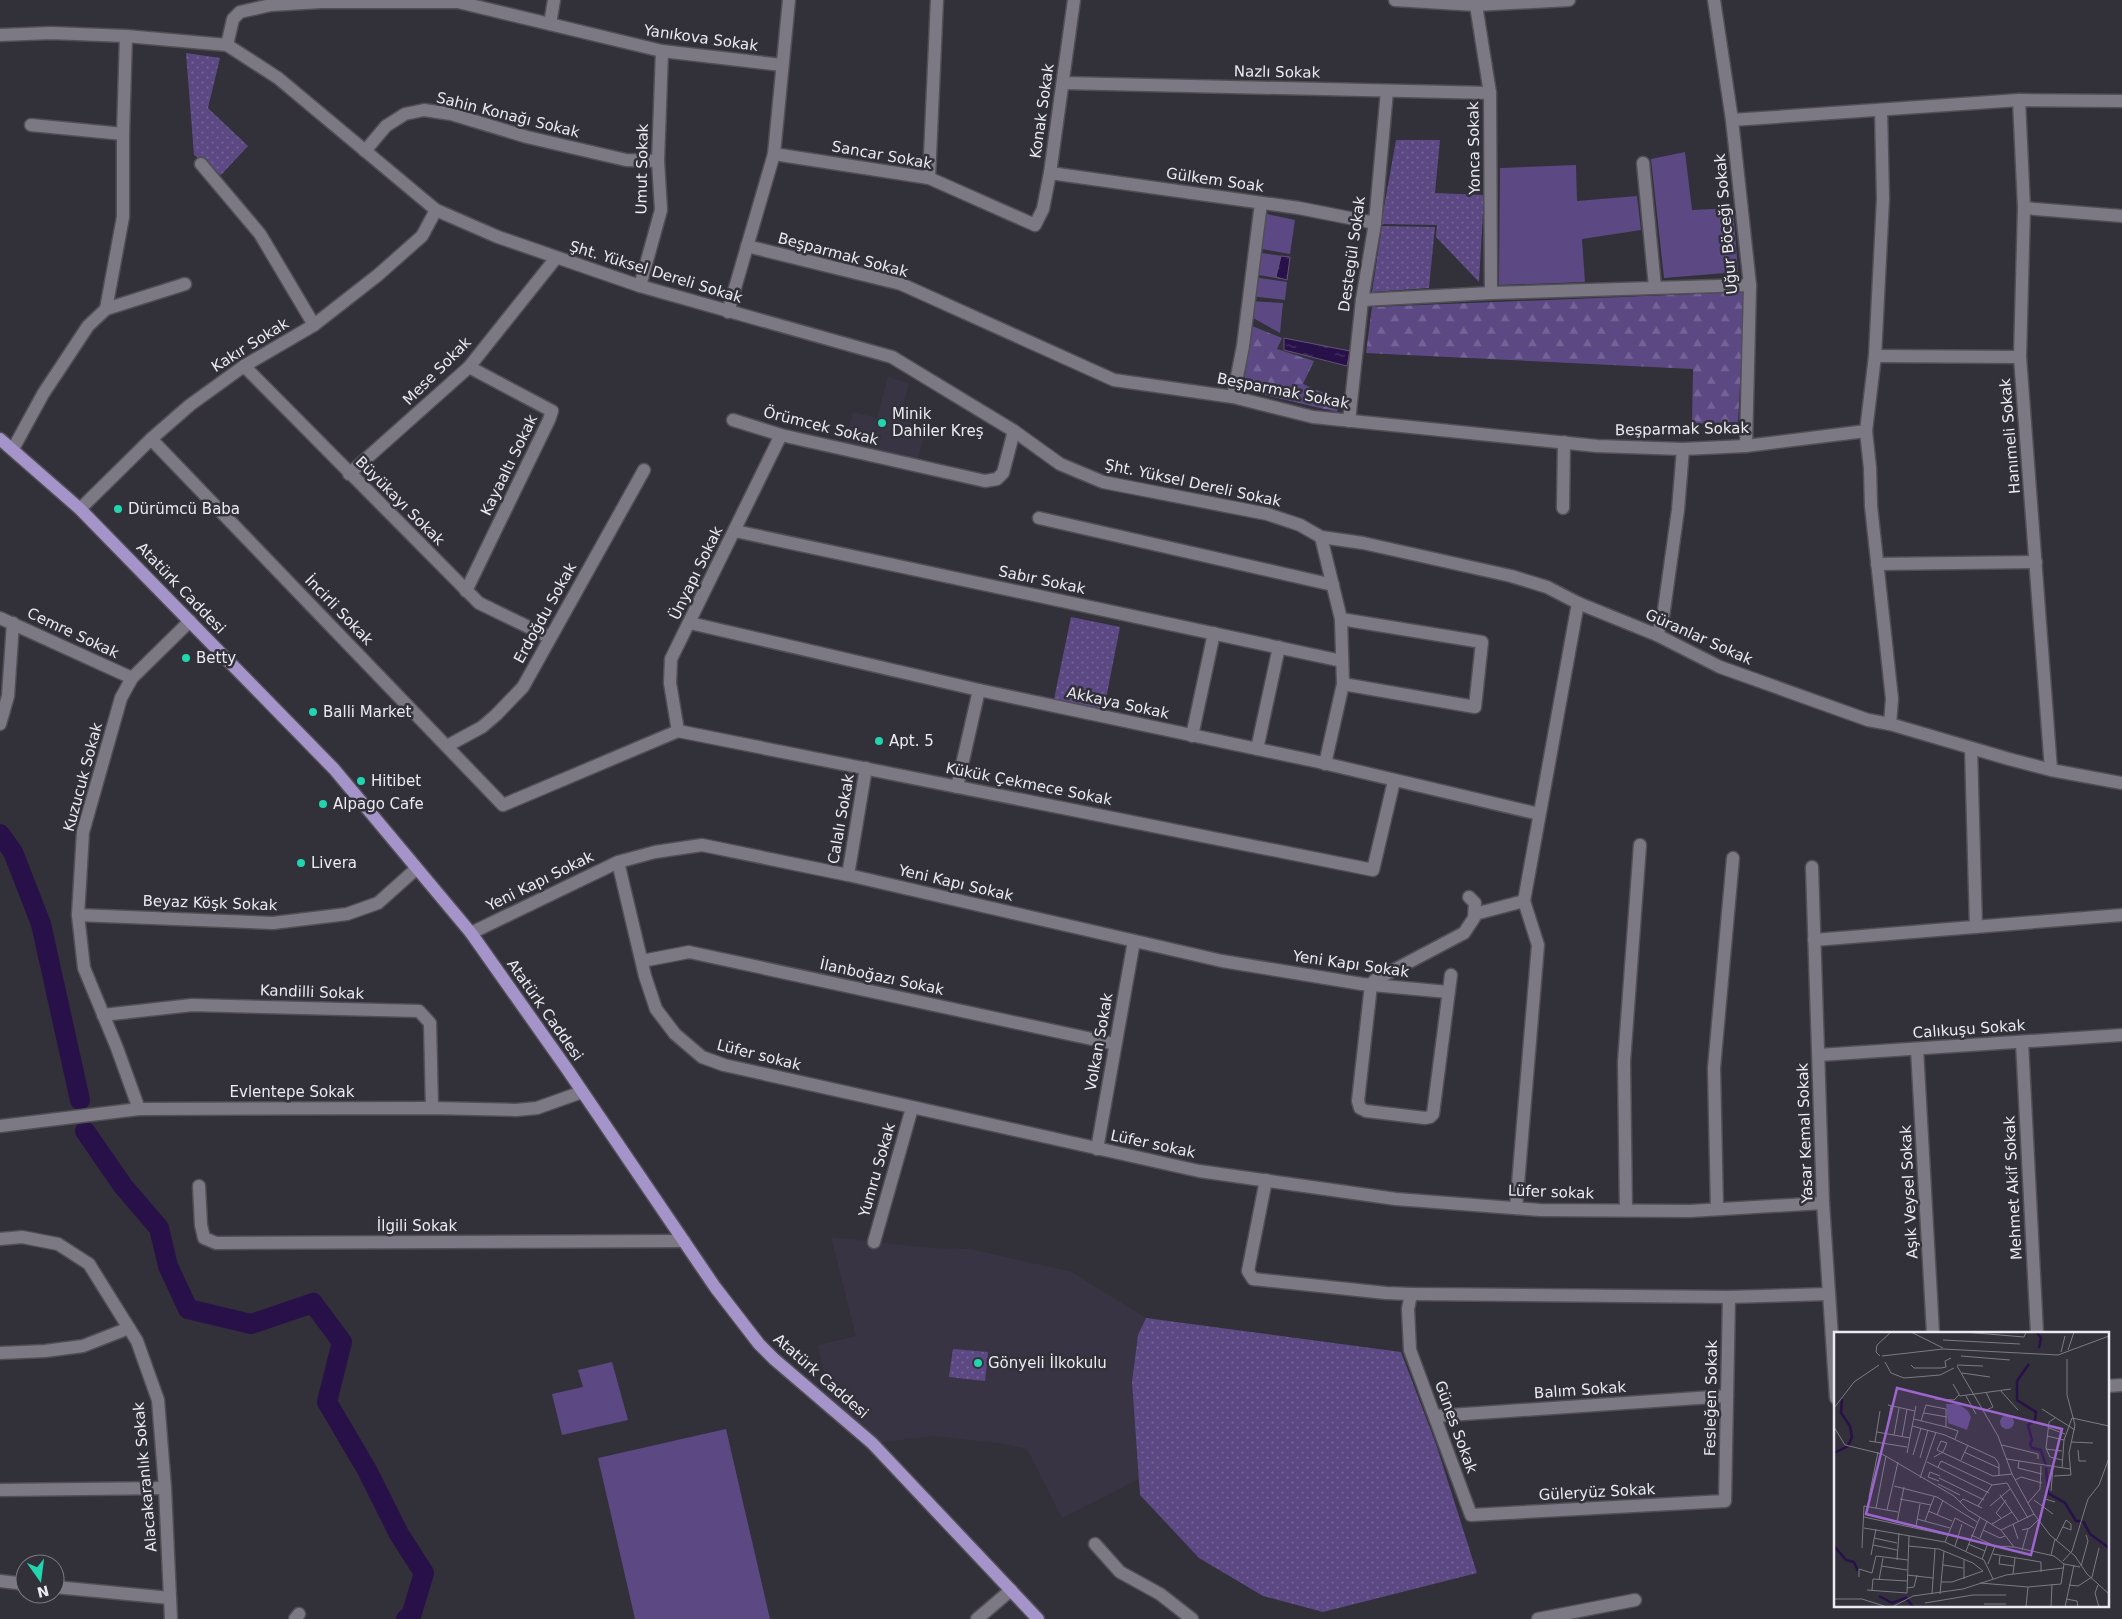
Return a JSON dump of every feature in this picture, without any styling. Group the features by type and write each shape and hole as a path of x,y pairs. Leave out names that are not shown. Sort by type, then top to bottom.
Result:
{"main road":[{"name":"Atatürk Caddesi","path":"0,439 80,508 334,769 416,870 471,933 715,1287 759,1344 872,1443 1038,1619"}],"street":[{"path":"550,24 554,0"},
{"path":"728,312 774,154 789,0"},
{"path":"929,178 937,0"},
{"name":"Konak Sokak","path":"1035,225 1043,209 1050,173 1064,83 1074,0"},
{"path":"1396,0 1456,2 1476,5 1569,0"},
{"name":"Uğur Böceği Sokak","path":"1714,0 1732,120 1750,286 1746,446"},
{"name":"Yanıkova Sokak","path":"228,45 233,19 240,12 271,6 321,2 458,1 662,51 782,65"},
{"name":"Yonca Sokak","path":"1476,5 1490,93 1492,293"},
{"name":"Şht. Yüksel Dereli Sokak","path":"0,35 51,33 126,36 228,45 278,78 436,210 498,237 640,286 892,357 1014,431 1060,464 1103,482 1268,514 1300,525 1321,537"},
{"path":"106,309 123,217 126,36"},
{"name":"Umut Sokak","path":"640,286 661,210 658,161 662,51"},
{"name":"Nazlı Sokak","path":"1064,83 1490,93"},
{"name":"Destegül Sokak","path":"1349,421 1362,300 1375,222 1387,91"},
{"path":"1732,120 2020,100 2122,101"},
{"name":"Hanımeli Sokak","path":"2020,100 2024,208 2020,357 2051,770"},
{"name":"Sahin Konağı Sokak","path":"365,151 386,126 405,114 424,110 451,114 527,137 626,160 658,161"},
{"path":"1881,110 1883,199 1875,356 1866,431 1876,564 1892,699 1890,724"},
{"path":"31,125 123,134"},
{"name":"Sancar Sokak","path":"774,154 929,178 1035,225"},
{"path":"1643,163 1655,287"},
{"path":"201,164 260,234 314,325"},
{"name":"Gülkem Soak","path":"1050,173 1299,208 1375,222"},
{"path":"1233,397 1243,346 1261,203"},
{"path":"2024,208 2122,216"},
{"name":"Kakır Sokak","path":"80,508 150,439 190,405 244,366 314,325 378,275 422,236 436,210"},
{"name":"Beşparmak Sokak","path":"747,246 901,284 1114,380 1233,397 1313,417 1597,446 1683,449 1746,446 1866,431"},
{"name":"Mese Sokak","path":"349,474 469,366 556,258"},
{"path":"13,449 43,394 88,326 106,309 186,284"},
{"path":"1362,300 1655,287 1750,286"},
{"path":"1875,356 2020,357"},
{"name":"Büyükayı Sokak","path":"244,366 479,603 549,637"},
{"name":"Kayaaltı Sokak","path":"466,591 552,411 469,366"},
{"name":"Örümcek Sokak","path":"733,420 781,435 986,481 997,480 1003,474 1014,431"},
{"name":"Ünyapı Sokak","path":"678,731 670,683 671,659 781,435"},
{"name":"İncirli Sokak","path":"150,439 503,805 678,731"},
{"path":"1563,508 1564,442"},
{"path":"1657,635 1663,617 1678,510 1683,449"},
{"name":"Erdoğdu Sokak","path":"447,746 482,727 523,687 549,637 644,470"},
{"path":"1039,518 1333,585"},
{"name":"Sabır Sokak","path":"735,531 1342,661"},
{"path":"1321,537 1340,619 1343,684 1325,764"},
{"name":"Güranlar Sokak","path":"1321,537 1363,543 1511,576 1547,587 1578,604 1657,635 1720,668 1868,720 1890,724 2051,770 2122,783"},
{"path":"1876,564 2036,562"},
{"path":"1516,1208 1538,945 1524,901 1578,604"},
{"name":"Cemre Sokak","path":"0,618 132,678"},
{"path":"1340,619 1482,642 1475,707 1343,684"},
{"name":"Kuzucuk Sokak","path":"139,1109 84,968 78,915 83,832 121,698 132,678 190,621"},
{"path":"0,724 8,696 13,623"},
{"name":"Akkaya Sokak","path":"690,623 979,690 1325,764 1539,814"},
{"path":"1192,736 1214,633"},
{"path":"1257,749 1279,647"},
{"path":"957,787 979,690"},
{"name":"Kükük Çekmece Sokak","path":"678,731 1373,870 1394,781"},
{"path":"1970,748 1976,927"},
{"name":"Calalı Sokak","path":"848,875 866,768"},
{"name":"Yeni Kapı Sokak","path":"471,933 618,862 656,852 702,845 848,875 1222,961 1371,984 1448,992"},
{"path":"1626,1210 1624,1062 1640,845"},
{"path":"1717,1209 1714,1068 1732,858"},
{"name":"Lüfer sokak","path":"618,862 642,961 656,1009 675,1034 702,1057 724,1065 1097,1150 1198,1171 1396,1199 1516,1208 1626,1210 1717,1209 1824,1203"},
{"name":"Yasar Kemal Sokak","path":"1812,866 1824,1203 1834,1368"},
{"name":"Beyaz Köşk Sokak","path":"78,915 273,923 347,914 378,903 416,870"},
{"path":"1451,975 1433,1114 1425,1118 1366,1111 1360,1108 1358,1101 1371,984 1375,980 1464,933 1472,924 1475,914 1475,903 1469,897"},
{"path":"1475,914 1524,901"},
{"path":"1814,940 2122,915"},
{"name":"Volkan Sokak","path":"1097,1150 1134,941"},
{"name":"İlanboğazı Sokak","path":"642,961 689,952 1116,1044"},
{"name":"Kandilli Sokak","path":"103,1015 192,1005 419,1011 430,1023 432,1108"},
{"name":"Calıkuşu Sokak","path":"1819,1055 2122,1035"},
{"name":"Mehmet Akif Sokak","path":"2022,1042 2037,1332"},
{"name":"Aşık Veysel Sokak","path":"1918,1048 1933,1332"},
{"name":"Evlentepe Sokak","path":"0,1126 139,1109 432,1108 516,1110 537,1108 582,1092"},
{"name":"Yumru Sokak","path":"874,1242 912,1108"},
{"path":"1266,1180 1248,1271 1254,1279 1411,1294 1729,1296 1829,1294"},
{"name":"İlgili Sokak","path":"199,1186 201,1224 204,1238 216,1243 684,1241"},
{"name":"Alacakaranlık Sokak","path":"0,1238 22,1237 58,1244 89,1264 137,1341 158,1400 166,1488 171,1619"},
{"name":"Günes Sokak","path":"1411,1294 1408,1309 1410,1350 1472,1515"},
{"name":"Fesleğen Sokak","path":"1725,1501 1729,1296"},
{"path":"0,1352 45,1351 83,1346 129,1328"},
{"name":"Balım Sokak","path":"1435,1416 1727,1396"},
{"path":"0,1490 166,1488"},
{"name":"Güleryüz Sokak","path":"1472,1515 1725,1501"},
{"path":"1096,1544 1120,1572 1160,1594 1192,1619"},
{"path":"0,1581 15,1583"},
{"path":"65,1588 170,1598"},
{"path":"977,1619 1011,1590"},
{"path":"1538,1619 1635,1600"}],"shaded area":[{"name":"Minik Dahiler Kreş","path":"888,377 909,383 899,419 927,427 916,464 844,444 853,412 877,418"},
{"name":"Gönyeli İlkokulu","path":"831,1237 930,1248 970,1249 1072,1272 1146,1318 1138,1335 1132,1382 1139,1479 1062,1518 1027,1449 1005,1444 935,1436 872,1443 832,1409 818,1345 856,1336"}],"green space":[{"path":"186,53 220,58 208,108 248,146 221,175 194,155"},
{"path":"1396,140 1440,140 1435,193 1484,195 1479,282 1436,237 1437,225 1381,224"},
{"path":"1685,152 1692,210 1733,208 1738,272 1664,278 1651,159"},
{"path":"1576,165 1577,201 1637,196 1641,230 1582,239 1585,282 1499,285 1500,168"},
{"path":"1262,213 1295,220 1290,254 1256,248"},
{"path":"1382,226 1435,227 1429,288 1372,292"},
{"path":"1255,252 1290,257 1287,280 1253,274"},
{"path":"1252,277 1287,282 1285,300 1249,296"},
{"path":"1745,292 1738,422 1692,424 1693,369 1366,353 1372,307"},
{"path":"1248,301 1283,303 1280,333 1246,314"},
{"path":"1252,326 1282,338 1277,349 1314,361 1303,384 1340,400 1337,412 1243,390"},
{"path":"1071,617 1120,627 1104,709 1054,699"},
{"path":"1146,1318 1401,1352 1436,1444 1477,1573 1323,1612 1263,1596 1199,1558 1140,1495 1132,1382 1138,1335"},
{"path":"953,1349 988,1352 985,1381 949,1377"},
{"path":"612,1362 628,1420 562,1435 552,1394 583,1387 578,1370"},
{"path":"726,1429 770,1619 635,1619 598,1458"}],"water":[{"path":"1281,256 1290,257 1287,280 1276,277"},
{"path":"1284,338 1350,351 1347,366 1284,350"}],"waterway":[{"path":"0,834 13,852 41,924 80,1100"},
{"path":"85,1131 123,1186 159,1228 168,1266 188,1309 251,1324 313,1303 342,1342 327,1402 367,1470 399,1534 424,1573 411,1616 406,1619"}],"place":[{"name":"Minik Dahiler Kreş","path":"882,423"},
{"name":"Dürümcü Baba","path":"118,509"},
{"name":"Betty","path":"186,658"},
{"name":"Balli Market","path":"313,712"},
{"name":"Apt. 5","path":"879,741"},
{"name":"Hitibet","path":"361,781"},
{"name":"Alpago Cafe","path":"323,804"},
{"name":"Livera","path":"301,863"},
{"name":"Gönyeli İlkokulu","path":"978,1363"}]}
